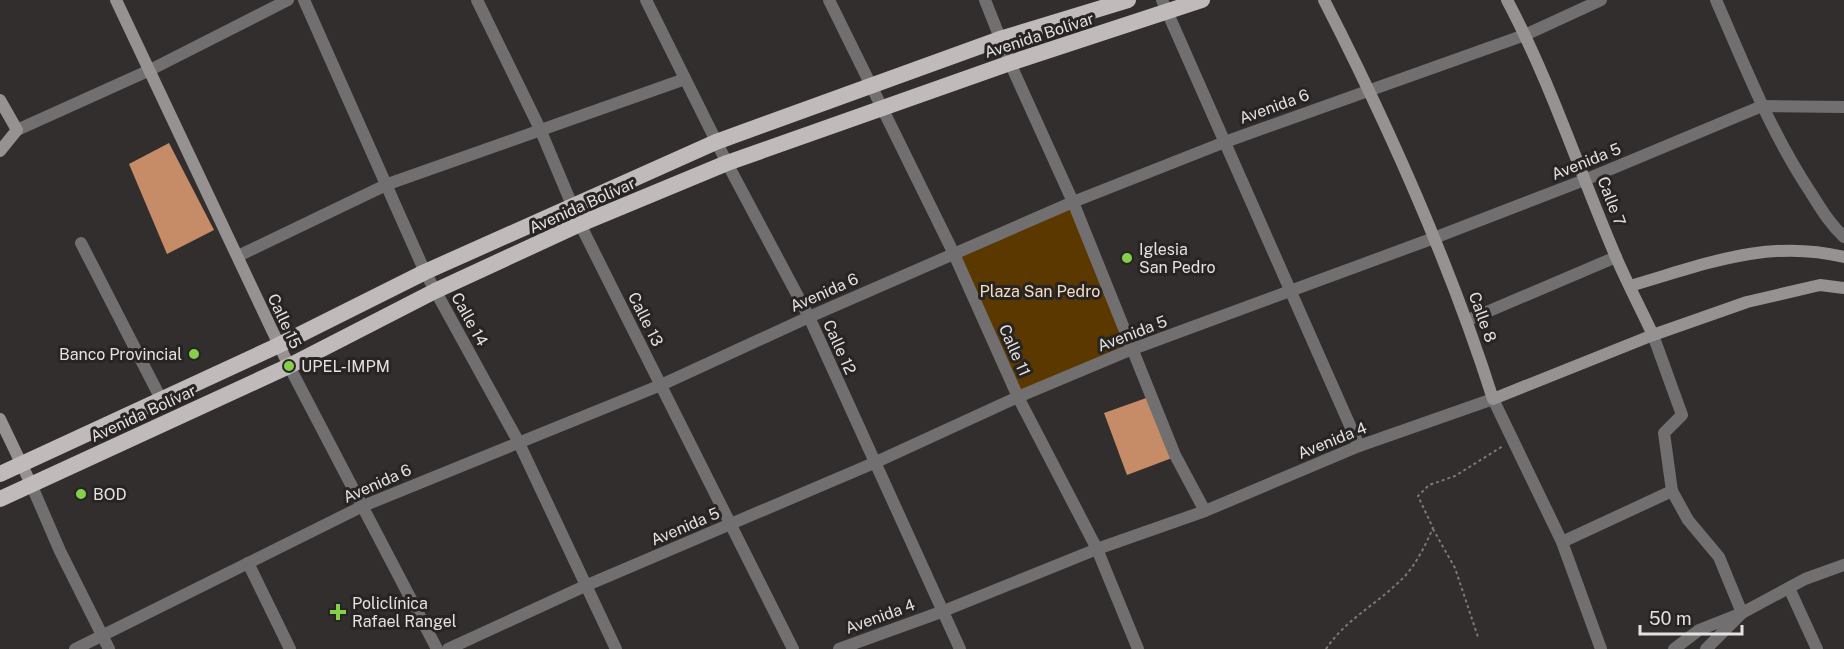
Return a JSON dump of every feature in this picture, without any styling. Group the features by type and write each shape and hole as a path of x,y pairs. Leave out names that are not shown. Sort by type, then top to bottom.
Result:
{"highway":[{"name":"Avenida Bolívar","path":"0,474 277,346 425,272 716,142 1000,39 1128,0"},
{"name":"Avenida Bolívar","path":"0,499 289,366 435,291 580,224 727,163 1165,7 1202,0"}],"main road":[{"name":"Calle 15","path":"116,0 238,256 277,346 289,366"},
{"name":"Calle 8","path":"1324,0 1369,88 1434,238 1468,320 1493,399"},
{"name":"Calle 7","path":"1507,0 1525,35 1587,179 1616,257 1653,335"},
{"path":"0,100 17,130 0,151"},
{"path":"1630,286 1744,253 1814,250 1844,257"},
{"name":"Avenida 4","path":"1493,399 1653,335 1758,300 1820,285 1844,288"},
{"path":"0,419 31,484"}],"street":[{"path":"17,130 150,70 288,0"},
{"name":"Calle 14","path":"304,0 388,184 425,272 518,441 616,649"},
{"name":"Calle 13","path":"477,0 540,129 580,224 793,649"},
{"name":"Calle 12","path":"646,0 716,142 809,317 941,612 960,649"},
{"name":"Calle 11","path":"829,0 954,255 1018,397 1097,549 1138,649"},
{"path":"985,0 1010,63 1073,202 1130,350 1152,394 1175,455 1205,511"},
{"name":"Avenida 6","path":"75,649 363,506 518,441 661,385 809,317 1073,202 1225,141 1369,88 1525,35 1601,0"},
{"path":"1716,0 1762,106 1794,167 1833,226 1844,237"},
{"path":"1165,7 1359,446"},
{"path":"238,256 388,184 685,79"},
{"name":"Avenida 5","path":"448,649 585,586 874,463 1018,397 1130,350 1587,179 1762,106 1844,107"},
{"path":"81,243 161,399"},
{"path":"1468,320 1616,257"},
{"name":"Calle 7","path":"1653,335 1682,415 1664,433 1672,491"},
{"name":"Calle 15","path":"289,366 437,649"},
{"name":"Avenida 4","path":"839,649 941,612 1097,549 1205,511 1359,446 1493,399"},
{"name":"Calle 8","path":"1493,399 1562,542 1601,649"},
{"path":"31,484 109,649"},
{"path":"1562,542 1672,491 1688,519 1719,557 1742,613"},
{"path":"248,563 290,649"},
{"path":"1674,649 1699,630 1742,613 1805,579 1844,565"},
{"path":"1789,588 1817,649"},
{"path":"1706,649 1742,613"}],"path":[{"path":"1478,637 1455,568 1418,496 1429,485 1455,476 1512,439"},
{"path":"1326,649 1336,634 1402,579 1433,528"}],"green space":[{"name":"Plaza San Pedro","path":"1073,202 1130,350 1018,397 954,255"}],"building":[{"path":"169,143 214,230 167,254 129,164"},
{"path":"1149,397 1172,458 1127,475 1104,413"}],"place":[{"name":"Iglesia San Pedro","path":"1127,258"},
{"name":"Banco Provincial","path":"194,354"},
{"name":"UPEL-IMPM","path":"289,366"},
{"name":"BOD","path":"81,494"},
{"name":"Policlínica Rafael Rangel","path":"338,612"}]}
